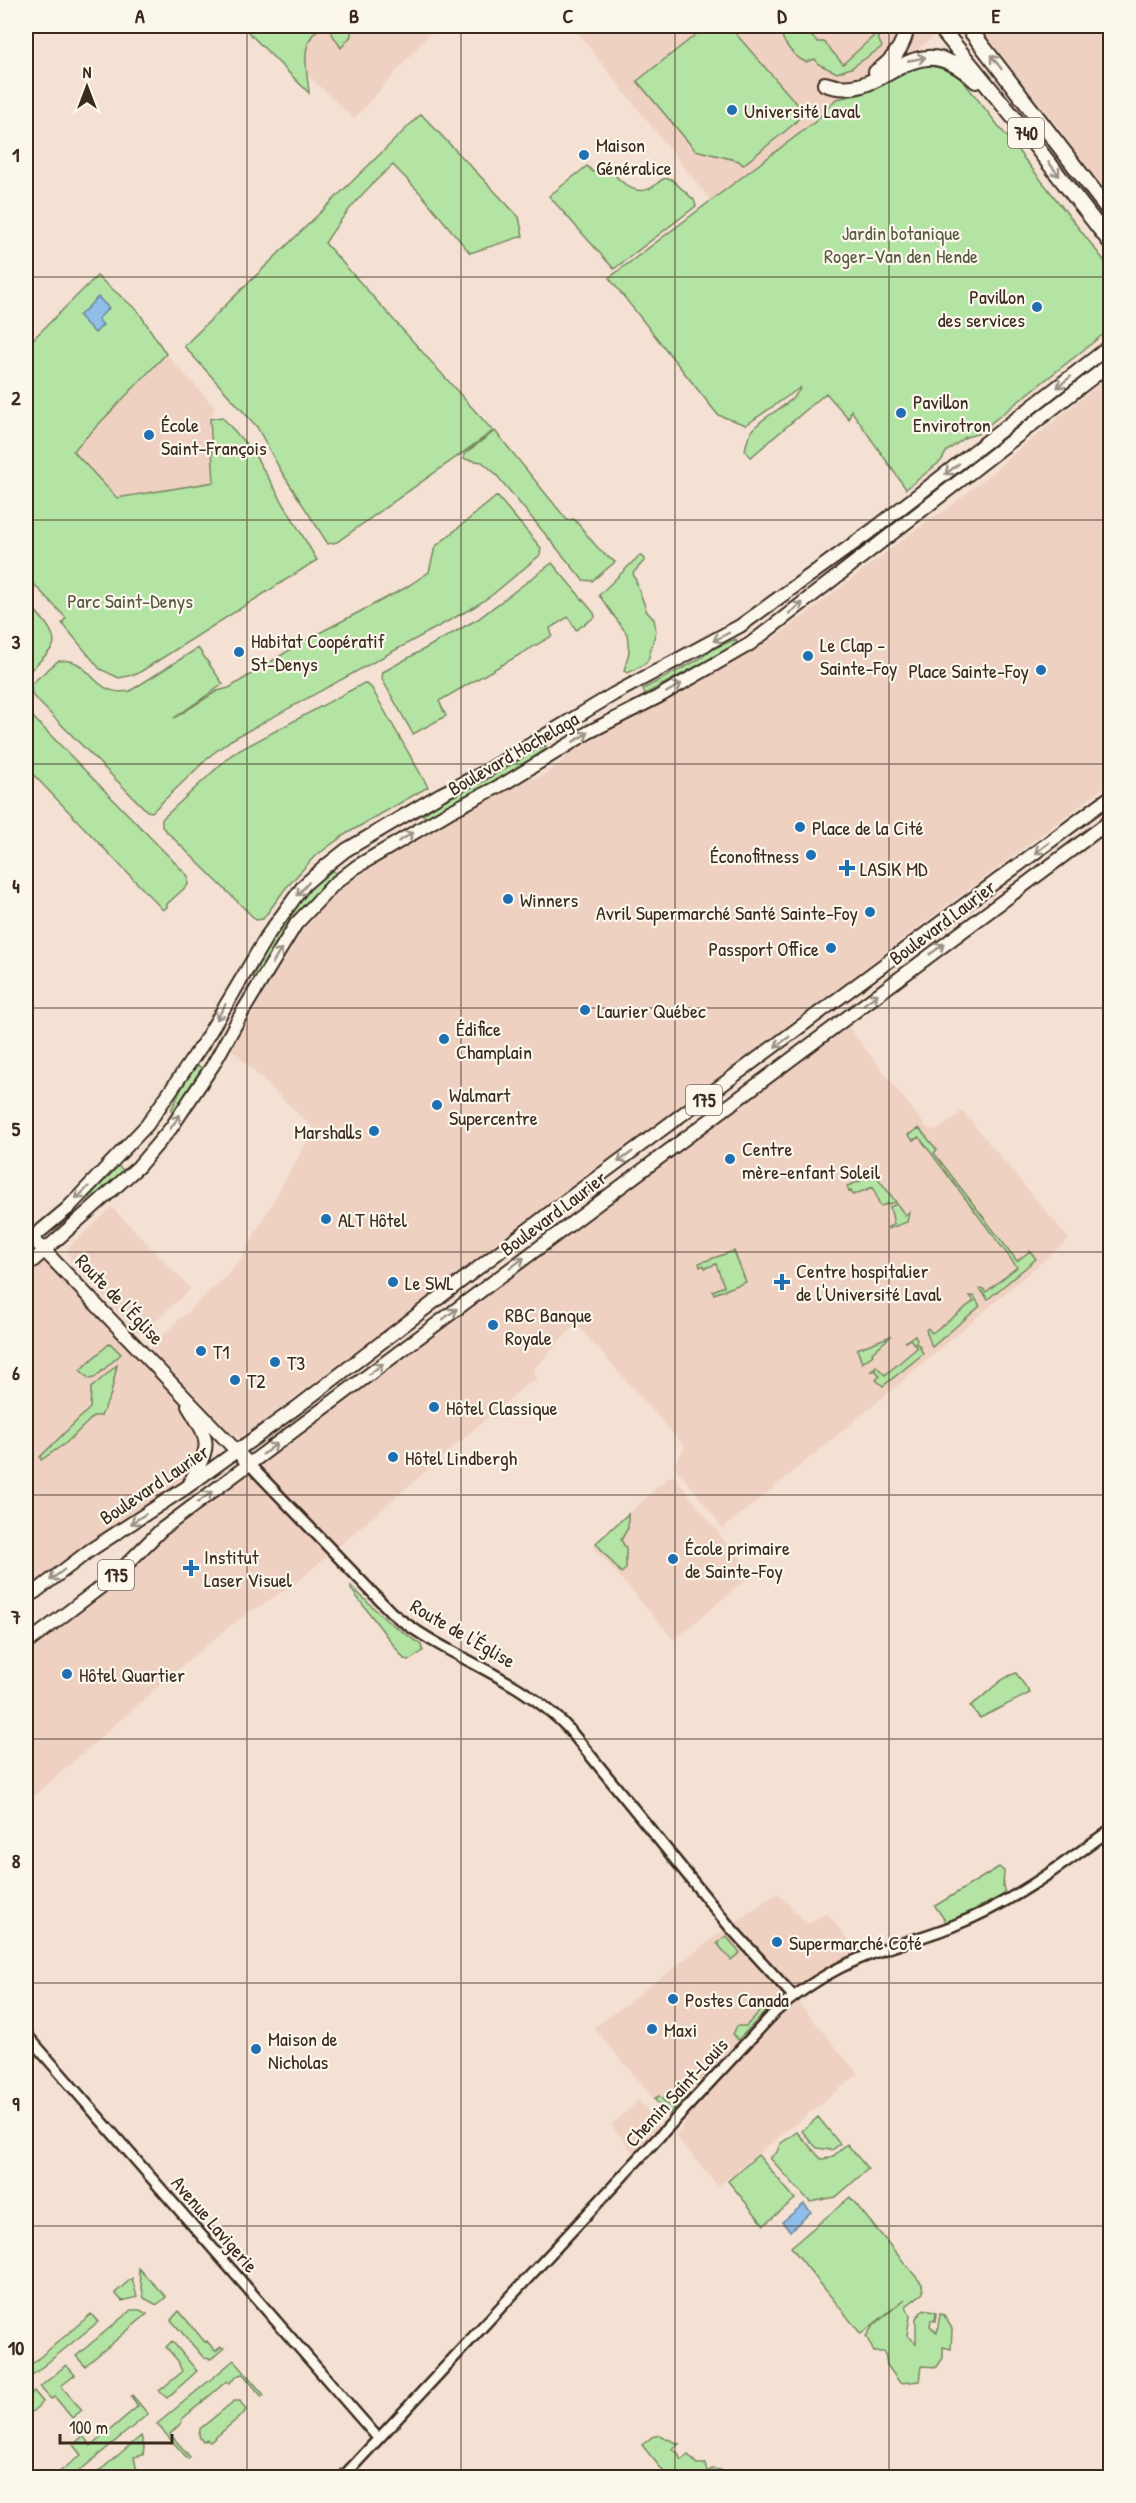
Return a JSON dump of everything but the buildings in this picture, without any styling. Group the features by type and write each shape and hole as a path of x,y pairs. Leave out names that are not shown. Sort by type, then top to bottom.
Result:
{"highway":[{"path":"907,26 899,48 881,68 852,82 825,84 840,89 852,88 872,82 906,62 929,57 937,58 956,65 968,74 1014,118"},
{"name":"740","path":"939,26 1110,242"},
{"name":"740","path":"967,26 1110,212"},
{"path":"1024,99 1110,197"}],"main road":[{"name":"Boulevard Hochelaga","path":"28,1238 67,1209 147,1125 204,1042 262,944 285,910 304,885 346,850 441,794 483,773 614,694 740,627 883,522 1110,346"},
{"name":"Boulevard Hochelaga","path":"26,1267 138,1167 171,1128 213,1065 296,924 322,895 356,867 449,812 507,782 589,732 658,697 750,644 1110,364"},
{"name":"Boulevard Laurier","path":"26,1599 89,1551 187,1487 357,1362 454,1285 1110,797"},
{"name":"Boulevard Laurier","path":"26,1644 114,1577 161,1530 1110,821"},
{"path":"346,850 356,867"},
{"name":"Route de l'Église","path":"28,1238 44,1250 249,1464"},
{"path":"174,1385 206,1438 207,1447 204,1458 187,1487"}],"street":[{"name":"Route de l'Église","path":"249,1464 392,1613 411,1629 523,1690 549,1708 568,1728 729,1926 794,1997"},
{"name":"Chemin Saint-Louis","path":"342,2478 770,2019 794,1997 826,1975 862,1958 956,1925 987,1910 1046,1876 1110,1830"},
{"name":"Avenue Lavigerie","path":"26,2034 378,2438"}],"shaded area":[{"path":"257,26 437,26 354,119"},
{"name":"Université Laval","path":"572,26 947,26 861,94 836,99 816,121 710,200"},
{"path":"976,26 1110,26 1110,206 1059,128"},
{"name":"École Saint-François","path":"166,354 215,407 210,420 214,482 156,540 73,451"},
{"path":"1110,375 1110,783 246,1434 238,1437 233,1435 152,1350 151,1346 228,1274 242,1257 314,1129 231,1049 292,947 315,915 334,894 369,869 429,832 527,779 540,777 569,754 749,654 788,628 932,517 946,510"},
{"name":"Centre hospitalier de l'Université Laval","path":"843,1020 927,1128 934,1130 941,1128 962,1111 1069,1239 881,1399 723,1529 673,1466 685,1447 576,1324 533,1370 537,1377 536,1381 528,1383 296,1583 235,1622 26,1803 26,1648 147,1542"},
{"path":"112,1207 191,1289 142,1333 137,1332 72,1262 67,1253 67,1249"},
{"path":"44,1250 174,1385 206,1438 187,1487 106,1548 89,1551 26,1599 26,1267"},
{"name":"École primaire de Sainte-Foy","path":"674,1476 726,1543 754,1573 674,1640 593,1546 669,1477"},
{"path":"777,1893 808,1924 827,1913 862,1958 794,1997 858,2074 718,2186 675,2136 682,2128 698,2095 667,2114 594,2028 729,1926"},
{"path":"639,2100 658,2127 635,2155 611,2125"}],"green space":[{"path":"242,26 323,26 315,32 307,47 309,93"},
{"path":"327,26 351,26 351,36 341,48"},
{"path":"707,26 729,26 804,112 794,124 743,165 739,161 695,150 637,81"},
{"path":"786,29 811,36 818,42 824,42 843,64 876,34 882,47 851,68 837,73 818,64 815,59 806,62 798,57 784,40 781,31"},
{"name":"Jardin botanique Roger-Van den Hende","path":"920,65 944,69 964,82 1110,268 1110,329 977,434 966,437 947,451 941,461 906,489 851,410 849,419 826,393 751,457 745,451 748,438 754,429 761,421 787,403 801,387 746,425 718,415 609,278 816,121 836,99 861,94 896,74"},
{"path":"421,114 519,217 523,236 470,253 422,195 393,165 356,201 325,243 493,431 337,542 328,544 281,471 257,427 184,346"},
{"path":"587,166 593,172 606,166 627,186 640,191 647,190 664,179 671,179 694,200 696,206 614,269 549,196"},
{"name":"Parc Saint-Denys","path":"97,276 138,311 166,354 73,451 117,498 214,482 210,419 222,417 253,452 317,560 137,674 119,678 100,669 62,623 66,618 29,579 26,579 26,346"},
{"path":"495,431 567,520 574,519 598,548 615,562 592,581 583,580 494,472 482,462 464,459 464,454"},
{"path":"497,496 541,548 540,555 474,607 231,740 211,755 152,812 147,811 32,695 31,684 58,661 78,664 107,688 130,691 198,648 223,684 174,718 217,691 229,688 304,641 405,588 429,572 435,547"},
{"path":"640,555 645,560 633,573 647,612 654,619 656,631 648,660 628,673 624,671 629,652 627,634 599,595"},
{"path":"552,563 595,617 576,630 568,617 550,628 552,636 439,701 446,716 413,734 382,679 383,672 478,619"},
{"path":"26,601 50,629 54,642 50,651 26,675"},
{"path":"736,639 738,644 645,694 643,689 696,661 715,648"},
{"path":"364,683 371,687 428,787 346,834 314,857 285,889 263,919 256,920 162,827 162,819 231,755"},
{"path":"26,710 188,876 188,885 163,910 26,767"},
{"path":"545,745 547,748 503,777 425,818 423,815 438,803"},
{"path":"333,870 336,874 301,910 256,979 253,977 266,950 298,903"},
{"path":"197,1065 202,1068 174,1112 171,1110 186,1080"},
{"path":"919,1128 937,1150 934,1153 1017,1261 1030,1251 1036,1259 988,1299 980,1289 986,1292 1017,1267 919,1137 913,1140 908,1135"},
{"path":"118,1166 124,1171 92,1200 90,1196"},
{"path":"869,1172 874,1173 896,1202 880,1206 873,1187 853,1195 851,1191 849,1192 847,1186 863,1180"},
{"path":"897,1204 905,1215 909,1212 907,1222 888,1229 894,1224 890,1207"},
{"path":"734,1251 746,1282 714,1294 713,1291 724,1286 716,1264 705,1268 704,1265 700,1267 699,1263"},
{"path":"970,1296 974,1296 980,1306 932,1347 926,1330 928,1328 932,1333 974,1301"},
{"path":"915,1335 917,1340 915,1343 919,1345 923,1354 883,1386 876,1380 880,1376 875,1370 870,1372 876,1366 885,1375 917,1348 910,1339 905,1342"},
{"path":"891,1336 872,1353 873,1355 862,1363 857,1349"},
{"path":"110,1343 121,1354 94,1378 89,1379 80,1370"},
{"path":"117,1365 111,1394 101,1416 94,1416 66,1443 41,1460 40,1457 90,1408 91,1388"},
{"path":"628,1514 628,1528 621,1540 626,1548 626,1569 621,1573 596,1543"},
{"path":"351,1586 386,1620 421,1645 423,1651 410,1660 404,1659"},
{"path":"1016,1673 1030,1693 980,1718 970,1706 1003,1679"},
{"path":"999,1867 1004,1871 1003,1886 1006,1896 949,1926 935,1906"},
{"path":"726,1936 740,1953 731,1960 717,1943"},
{"path":"762,2009 766,2011 738,2040 733,2034 737,2026 746,2026"},
{"path":"686,2093 690,2093 669,2114 654,2099 659,2096 669,2106"},
{"path":"818,2117 840,2144 832,2150 817,2148 802,2131"},
{"path":"797,2132 821,2159 831,2158 847,2144 868,2169 836,2197 810,2202 770,2158 777,2152 780,2144"},
{"path":"758,2155 795,2199 764,2225 728,2181"},
{"path":"850,2197 922,2284 923,2293 906,2306 910,2316 907,2335 916,2343 916,2318 924,2309 936,2313 935,2321 931,2320 930,2326 937,2333 940,2314 944,2315 952,2329 951,2349 943,2347 943,2358 937,2367 922,2366 920,2381 900,2383 887,2365 885,2352 874,2352 866,2336 873,2326 905,2299 861,2334 791,2247"},
{"path":"138,2268 166,2297 157,2305 144,2298"},
{"path":"132,2278 137,2297 122,2301 115,2293"},
{"path":"131,2310 140,2310 147,2314 85,2366 76,2356"},
{"path":"179,2311 215,2351 221,2347 224,2348 211,2359 204,2358 171,2320"},
{"path":"91,2314 98,2322 26,2380 26,2369"},
{"path":"172,2341 197,2371 167,2398 159,2391 182,2372 178,2361 166,2347"},
{"path":"234,2360 264,2395 262,2397 243,2374 229,2383 227,2381 181,2420 182,2422 170,2434 190,2457 188,2459 157,2424"},
{"path":"66,2365 75,2375 61,2386 82,2410 72,2418 55,2397 51,2399 40,2387"},
{"path":"34,2391 43,2402 26,2417 26,2399"},
{"path":"132,2395 148,2414 72,2477 53,2477 81,2455 73,2445 83,2436 91,2446 138,2406"},
{"path":"234,2401 240,2401 246,2410 243,2414 210,2442 207,2440 203,2442 199,2436 200,2429"},
{"path":"659,2435 679,2444 672,2449 678,2453 681,2460 688,2455 697,2464 705,2464 707,2472 712,2469 720,2470 724,2477 668,2477 642,2445 652,2437"},
{"path":"141,2436 144,2447 143,2455 134,2457 138,2477 92,2477"}],"water":[{"path":"98,297 109,308 98,319 103,325 95,333 79,316"},
{"path":"804,2204 811,2212 790,2231 782,2222"}],"place":[{"name":"Université Laval","path":"732,110"},
{"name":"Maison Généralice","path":"584,155"},
{"name":"Pavillon des services","path":"1037,307"},
{"name":"Pavillon Envirotron","path":"901,413"},
{"name":"École Saint-François","path":"149,435"},
{"name":"Habitat Coopératif St-Denys","path":"239,652"},
{"name":"Le Clap - Sainte-Foy","path":"808,656"},
{"name":"Place Sainte-Foy","path":"1041,670"},
{"name":"Place de la Cité","path":"800,827"},
{"name":"Éconofitness","path":"811,855"},
{"name":"LASIK MD","path":"847,868"},
{"name":"Winners","path":"508,899"},
{"name":"Avril Supermarché Santé Sainte-Foy","path":"870,912"},
{"name":"Passport Office","path":"831,948"},
{"name":"Laurier Québec","path":"585,1010"},
{"name":"Édifice Champlain","path":"444,1039"},
{"name":"Walmart Supercentre","path":"437,1105"},
{"name":"Marshalls","path":"374,1131"},
{"name":"Centre mère-enfant Soleil","path":"730,1159"},
{"name":"ALT Hôtel","path":"326,1219"},
{"name":"Le SWL","path":"393,1282"},
{"name":"Centre hospitalier de l'Université Laval","path":"782,1282"},
{"name":"RBC Banque Royale","path":"493,1325"},
{"name":"T1","path":"201,1351"},
{"name":"T3","path":"275,1362"},
{"name":"T2","path":"235,1380"},
{"name":"Hôtel Classique","path":"434,1407"},
{"name":"Hôtel Lindbergh","path":"393,1457"},
{"name":"École primaire de Sainte-Foy","path":"673,1559"},
{"name":"Institut Laser Visuel","path":"191,1568"},
{"name":"Hôtel Quartier","path":"67,1674"},
{"name":"Supermarché Coté","path":"777,1942"},
{"name":"Postes Canada","path":"673,1999"},
{"name":"Maxi","path":"652,2029"},
{"name":"Maison de Nicholas","path":"256,2049"}]}
